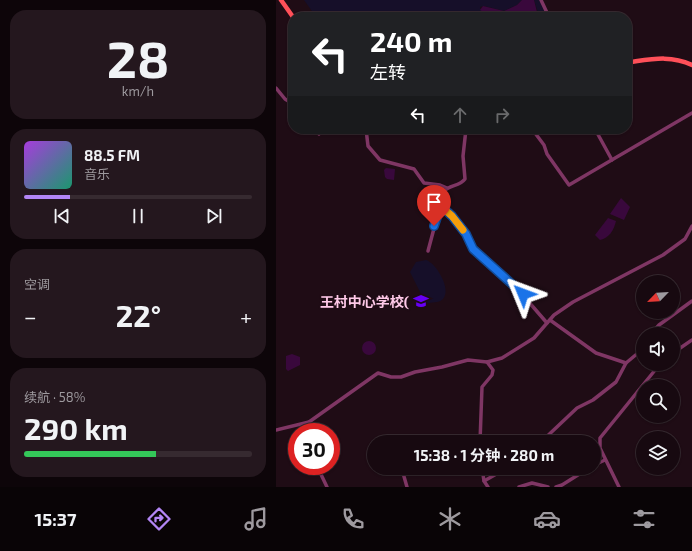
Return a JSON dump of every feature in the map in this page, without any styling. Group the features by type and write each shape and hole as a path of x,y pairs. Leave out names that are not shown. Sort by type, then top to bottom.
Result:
{"main road":[{"path":"281,0 289,12"},
{"path":"632,62 658,58 677,60 692,65"}],"street":[{"path":"541,0 547,12"},
{"path":"276,88 288,100"},
{"path":"536,134 544,145 547,154 569,185 692,112"},
{"path":"367,134 368,146 380,160 412,168 424,183 440,185 447,188"},
{"path":"428,251 444,191 447,188 462,183 465,179 463,156 465,134"},
{"path":"598,134 612,160"},
{"path":"441,206 452,216 466,234 473,249 549,321 596,353 626,363"},
{"path":"276,430 310,422 378,373 391,377 401,377 415,372 468,360 487,362 502,358 534,338 549,321 572,302 663,255 685,239 691,232 692,226"},
{"path":"657,327 692,301"},
{"path":"680,348 692,340"},
{"path":"548,435 577,408 593,400 616,382 622,374 626,363 636,355"},
{"path":"480,435 482,387 493,372 487,362"},
{"path":"619,487 599,446 600,438 654,371"},
{"path":"601,462 605,460"},
{"path":"321,475 327,487"},
{"path":"404,475 407,487"},
{"path":"483,475 484,481 488,487"},
{"path":"484,481 495,475"},
{"path":"556,487 562,486 578,475"},
{"path":"519,487 532,483 548,487"}],"shaded area":[{"path":"304,0 522,0 517,5 504,11 484,6 480,7 484,12 312,12"},
{"path":"522,0 534,0 537,12 483,12 480,10 483,6 504,11 517,5"},
{"path":"534,0 540,0 545,12 538,12"},
{"path":"386,168 395,169 394,180 387,179 385,177 384,170"},
{"path":"621,198 630,207 624,220 610,214"},
{"path":"608,218 616,221 615,224 608,235 600,240 595,235"},
{"path":"426,260 430,262 438,271 442,277 446,289 445,295 441,301 426,304 410,272 416,262"},
{"path":"366,341 372,341 376,345 376,351 372,355 366,355 362,351 362,345"},
{"path":"292,354 300,357 300,365 288,371 286,369 286,356"}],"slow traffic":[{"path":"444,209 452,216 463,230"}],"place":[{"name":"王村中心学校(","path":"421,301"}],"route":[{"path":"434,226 441,206 452,216 466,234 473,249 523,294"}]}
